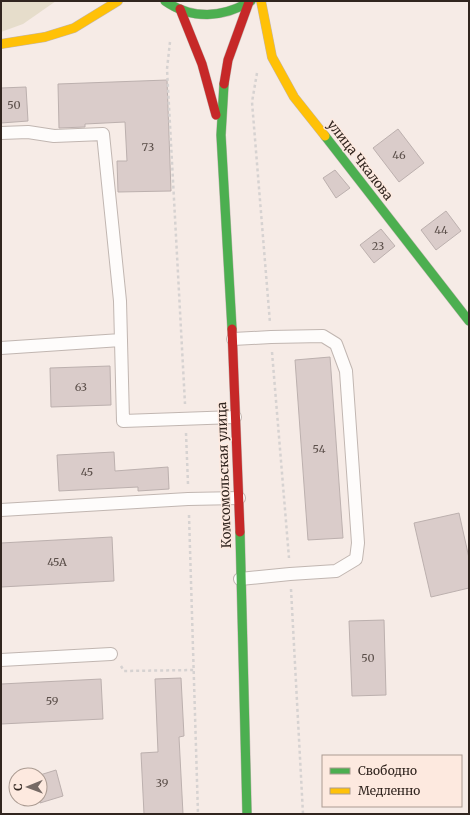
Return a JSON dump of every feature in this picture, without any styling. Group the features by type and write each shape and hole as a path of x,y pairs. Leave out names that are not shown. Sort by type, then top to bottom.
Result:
{"main road":[{"path":"1,44 45,37 74,28 118,1"},
{"path":"165,1 175,8 195,14 217,14 236,9 250,2"},
{"name":"улица Чкалова","path":"261,1 272,57 294,97 469,321"},
{"name":"Комсомольская улица","path":"247,814 239,498 233,339 221,136 224,87 228,60 250,2"},
{"name":"Комсомольская улица","path":"180,9 202,64 221,136"}],"lane":[{"path":"1,133 28,132 54,136 103,134 120,301 123,421 235,417"},
{"path":"233,339 323,336 336,344 346,371 358,543 356,559 336,571 240,579"},
{"path":"1,348 121,340"},
{"path":"1,510 188,499 239,498"},
{"path":"1,660 111,654"}],"path":[{"path":"257,72 252,102 290,574 303,814"},
{"path":"111,654 124,671 194,670"}],"shaded area":[{"path":"1,1 56,1 23,24 1,32"}],"building":[{"path":"167,80 171,191 118,192 117,161 127,161 125,122 85,124 85,127 59,128 58,84"},
{"path":"26,87 28,121 1,123 1,88"},
{"path":"398,129 424,163 399,182 373,148"},
{"path":"335,170 350,188 336,198 323,178"},
{"path":"446,211 461,231 436,250 421,230"},
{"path":"381,229 395,246 374,263 360,245"},
{"path":"330,357 343,538 308,540 295,360"},
{"path":"110,366 111,405 51,407 50,368"},
{"path":"114,452 115,471 168,467 169,489 138,491 138,487 59,491 57,455"},
{"path":"459,513 469,558 469,588 431,597 414,523"},
{"path":"112,537 114,581 1,587 1,543"},
{"path":"384,620 386,695 352,696 349,621"},
{"path":"181,678 184,736 179,737 183,814 144,814 141,753 158,752 155,679"},
{"path":"101,679 103,719 1,724 1,684"},
{"path":"56,770 63,796 48,801 48,772"}],"traffic: fast":[{"path":"165,1 175,7 197,14 230,11 251,1"},
{"path":"224,84 221,135 232,329"},
{"path":"325,136 469,321"},
{"path":"240,532 247,814"}],"traffic: slow":[{"path":"1,44 45,37 74,28 118,1"},
{"path":"261,1 272,57 294,97 325,136"}],"traffic: jam":[{"path":"224,84 228,60 249,2"},
{"path":"180,9 202,64 216,115"},
{"path":"232,329 240,532"}]}
